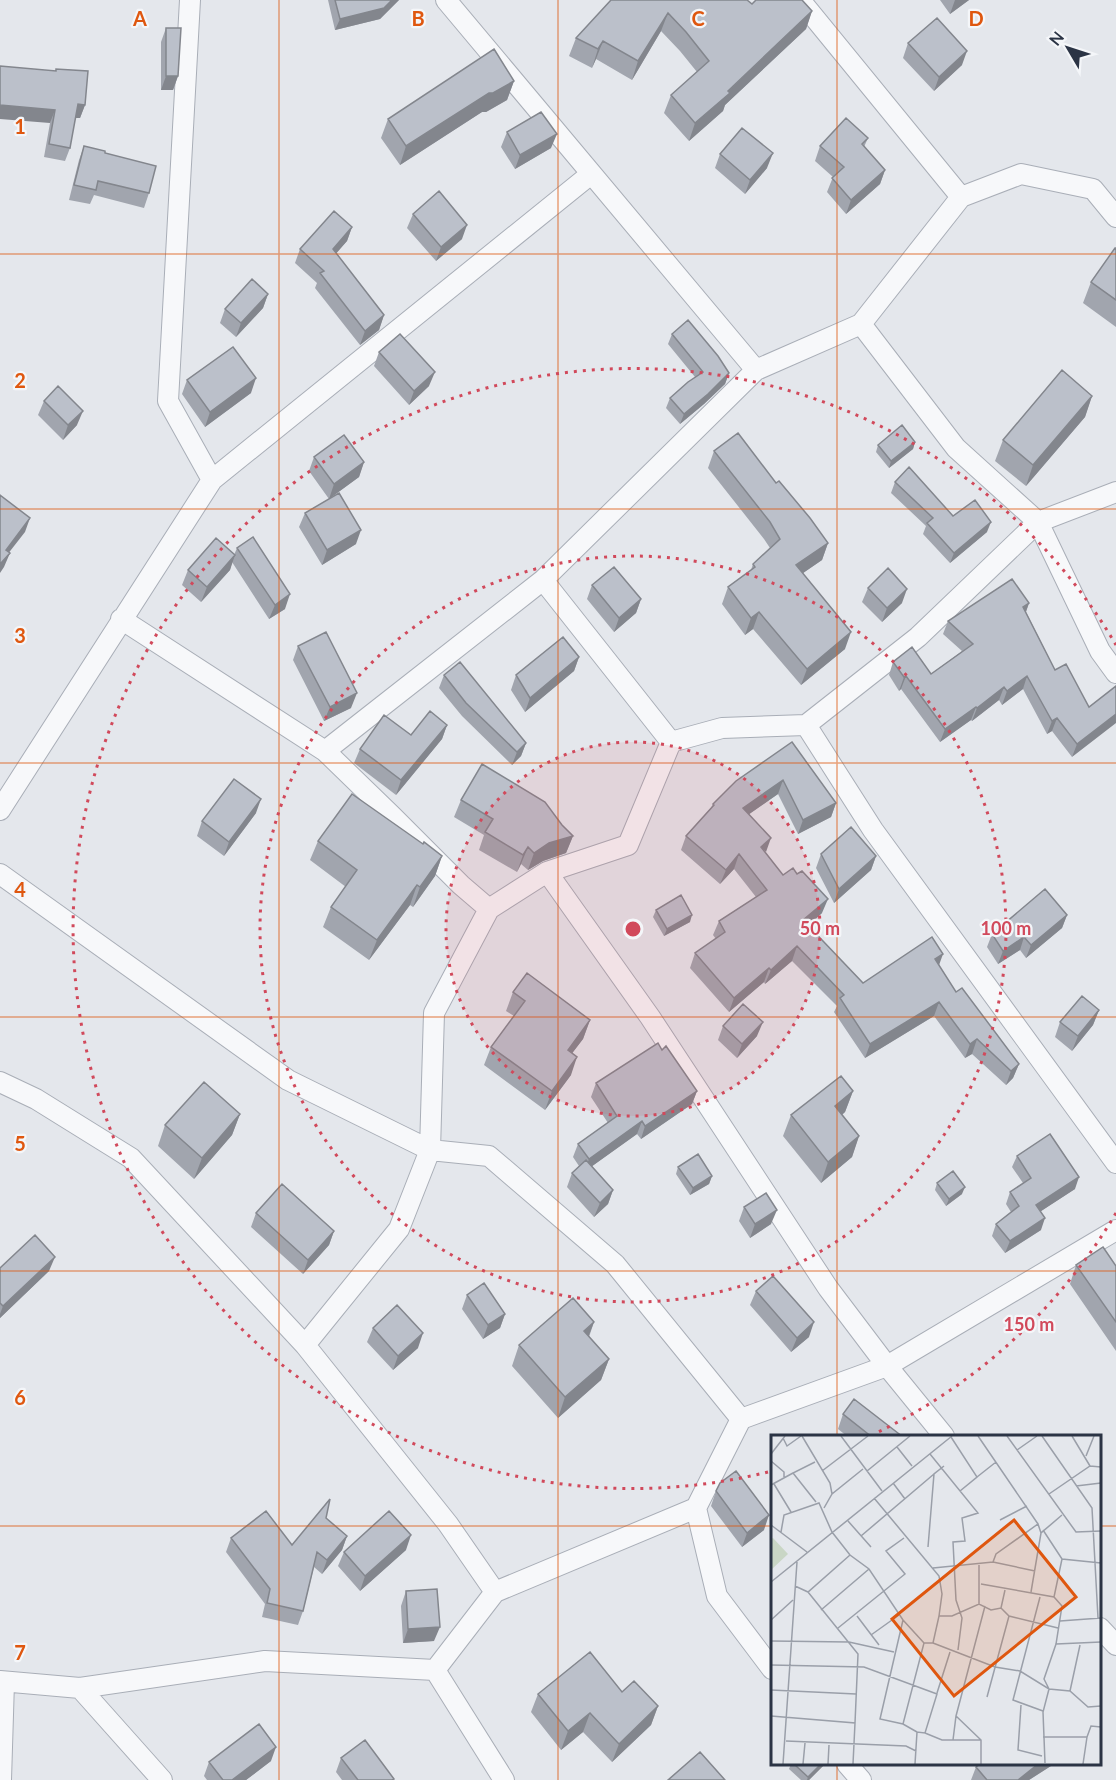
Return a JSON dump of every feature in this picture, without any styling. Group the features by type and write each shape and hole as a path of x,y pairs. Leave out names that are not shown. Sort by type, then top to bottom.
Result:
{"street":[{"path":"190,0 168,401 212,480"},
{"path":"446,0 756,370"},
{"path":"800,0 961,197"},
{"path":"0,810 212,480 591,174"},
{"path":"325,751 543,580 756,370 861,324 961,197 1021,174 1093,189 1116,217"},
{"path":"861,324 956,448 1038,522 1100,651 1116,674"},
{"path":"671,742 722,728 806,725 918,637 1038,522 1116,492"},
{"path":"543,580 671,742"},
{"path":"122,619 325,751 461,885 489,909"},
{"path":"806,725 873,830 1116,1163"},
{"path":"306,1345 399,1229 430,1150 434,1013 489,909 547,872 628,845 671,742"},
{"path":"547,872 650,1017 828,1288 942,1435"},
{"path":"0,874 288,1080 430,1150 489,1156 615,1264 741,1419"},
{"path":"0,1082 36,1099 131,1158 306,1345 448,1524 495,1592"},
{"path":"771,1668 717,1596 696,1508 741,1419 887,1366 1116,1230"},
{"path":"435,1670 495,1592 696,1508"},
{"path":"1101,1629 1116,1645"},
{"path":"1,1780 2,1682 80,1688 265,1661 435,1670"},
{"path":"435,1670 504,1780"},
{"path":"80,1688 162,1780"},
{"path":"848,1765 861,1780"}],"building":[{"path":"335,0 392,0 384,8 340,19"},
{"path":"611,0 747,0 752,4 756,0 802,0 812,11 728,91 730,93 695,123 671,95 709,61 668,13 638,61 603,41 598,49 576,38"},
{"path":"937,18 967,51 939,77 908,43"},
{"path":"166,28 181,28 178,76 166,76"},
{"path":"494,49 514,81 489,93 406,146 388,119"},
{"path":"0,66 56,71 56,69 88,71 85,105 78,104 70,148 49,144 55,110 0,105"},
{"path":"541,112 557,134 520,155 507,132"},
{"path":"846,118 868,138 862,144 885,170 851,200 832,178 844,167 820,146"},
{"path":"742,128 773,153 750,180 720,154"},
{"path":"84,146 156,166 149,193 98,181 96,190 74,185"},
{"path":"439,191 467,225 441,247 413,214"},
{"path":"334,211 352,227 333,249 384,315 365,331 320,273 324,271 300,249"},
{"path":"1116,248 1116,300 1091,282"},
{"path":"252,279 268,294 241,323 225,309"},
{"path":"688,320 729,373 684,414 670,398 703,372 672,334"},
{"path":"400,334 435,372 414,391 379,352"},
{"path":"233,347 256,378 210,412 187,380"},
{"path":"1062,370 1092,396 1033,465 1003,440"},
{"path":"58,386 83,411 68,425 44,401"},
{"path":"902,425 915,442 891,461 878,445"},
{"path":"738,433 776,483 779,481 828,543 796,565 851,632 807,669 759,612 751,618 728,587 755,567 753,564 780,539 770,522 714,451"},
{"path":"344,435 364,462 334,484 314,457"},
{"path":"909,467 953,516 975,500 991,522 954,553 927,523 933,518 895,482"},
{"path":"339,493 361,530 327,550 305,513"},
{"path":"0,495 30,518 6,550 10,553 0,564"},
{"path":"253,537 290,594 275,605 237,548"},
{"path":"216,538 235,555 207,587 188,570"},
{"path":"614,567 641,599 619,618 592,585"},
{"path":"888,568 907,589 887,608 868,588"},
{"path":"1012,579 1029,603 1023,607 1055,670 1066,664 1089,707 1116,686 1116,714 1077,744 1057,718 1052,721 1027,676 1007,691 1004,687 945,729 893,662 912,647 931,674 973,644 948,621"},
{"path":"326,632 357,693 330,707 298,646"},
{"path":"563,637 579,657 530,698 516,675"},
{"path":"460,662 526,743 517,752 466,703 444,675"},
{"path":"430,711 447,725 401,780 360,749 384,715 411,735"},
{"path":"792,742 836,803 803,820 783,780 743,808 771,838 761,847 783,875 793,868 797,874 802,871 828,899 803,920 863,983 932,937 943,954 935,959 956,992 962,988 1019,1064 1011,1071 977,1039 970,1044 939,1002 870,1044 840,998 844,995 797,946 771,970 769,968 734,998 695,953 725,932 719,921 767,890 739,854 726,870 686,836 736,781"},
{"path":"482,764 545,802 573,836 549,843 534,853 528,847 523,855 485,832 493,819 461,800"},
{"path":"234,779 261,799 229,842 202,821"},
{"path":"352,794 442,856 420,887 417,885 377,940 331,907 357,870 318,841"},
{"path":"851,827 876,856 839,889 821,854"},
{"path":"1045,889 1067,915 1031,945 1024,937 1003,951 992,934"},
{"path":"681,895 692,915 667,929 656,910"},
{"path":"527,973 590,1020 568,1050 577,1057 552,1091 491,1047 525,1001 513,992"},
{"path":"1082,996 1099,1010 1078,1036 1060,1022"},
{"path":"743,1004 763,1022 742,1044 723,1026"},
{"path":"658,1043 662,1050 666,1046 697,1091 645,1126 642,1121 589,1159 578,1144 617,1116 596,1083"},
{"path":"841,1076 853,1091 835,1106 859,1136 828,1162 791,1115"},
{"path":"204,1082 240,1114 202,1158 165,1125"},
{"path":"1050,1134 1079,1177 1036,1205 1045,1218 1010,1241 996,1224 1019,1206 1010,1192 1031,1178 1017,1156"},
{"path":"698,1154 712,1176 693,1188 678,1167"},
{"path":"586,1160 613,1190 600,1203 572,1173"},
{"path":"953,1171 965,1187 949,1199 937,1183"},
{"path":"282,1184 334,1231 308,1260 256,1213"},
{"path":"766,1193 777,1210 755,1224 744,1207"},
{"path":"35,1235 55,1257 3,1306 0,1303 0,1268"},
{"path":"1103,1247 1116,1266 1116,1322 1076,1265"},
{"path":"773,1276 814,1322 797,1338 756,1291"},
{"path":"484,1283 505,1314 488,1325 467,1295"},
{"path":"573,1298 594,1322 584,1331 609,1359 565,1397 519,1345"},
{"path":"397,1305 423,1333 398,1356 373,1328"},
{"path":"854,1399 900,1435 869,1435 843,1414"},
{"path":"736,1471 769,1515 747,1533 716,1491 720,1483"},
{"path":"330,1499 326,1518 347,1536 327,1560 317,1552 303,1611 267,1603 270,1589 231,1538 266,1511 292,1545"},
{"path":"389,1511 411,1535 365,1576 344,1552"},
{"path":"437,1589 440,1627 408,1629 406,1591"},
{"path":"590,1652 622,1692 634,1681 658,1706 619,1744 590,1713 568,1731 538,1694"},
{"path":"259,1724 276,1747 232,1780 223,1780 209,1762"},
{"path":"365,1740 394,1779 358,1780 341,1758"},
{"path":"700,1752 725,1780 668,1780"},
{"path":"795,1765 820,1765 808,1777"},
{"path":"979,1765 1037,1765 1018,1780 987,1780 976,1767"}]}
